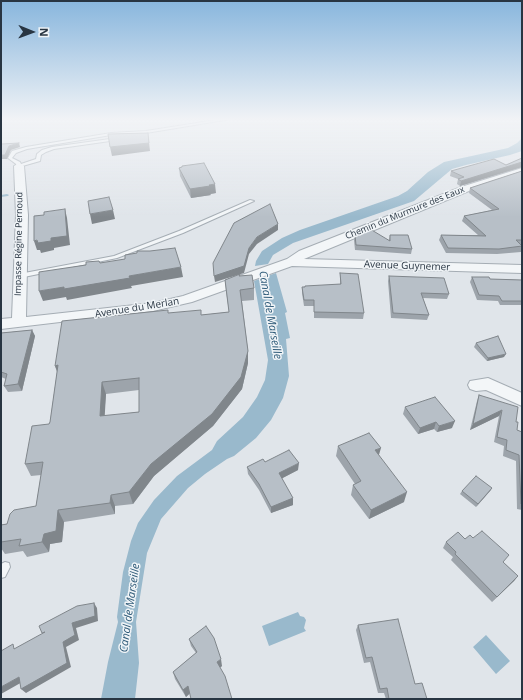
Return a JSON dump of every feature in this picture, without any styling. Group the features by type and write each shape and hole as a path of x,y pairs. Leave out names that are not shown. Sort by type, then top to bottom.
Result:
{"street":[{"name":"Impasse Régine Pernoud","path":"19,166 22,215 19,276 19,322"},
{"name":"Chemin du Murmure des Eaux","path":"291,262 303,254 432,202 498,177 522,170"},
{"name":"Avenue du Merlan","path":"1,324 153,307 187,299 291,262"},
{"name":"Avenue Guynemer","path":"291,262 522,269"},
{"path":"476,385 488,384 522,400"}],"lane":[{"path":"16,152 10,156 10,158 18,163 19,166 38,160 38,155 43,152"},
{"path":"19,276 115,258 181,232 252,201"}],"water":[{"path":"491,152 520,152 452,169 414,201 293,243 273,255 268,264 255,266 256,261 262,251 282,238 300,230 398,196 407,191 428,172 444,162"},
{"name":"Canal de Marseille","path":"276,273 287,312 285,313 290,338 286,339 289,376 283,398 271,420 256,438 234,456 205,474 188,488 161,519 147,553 136,622 139,663 135,699 101,699 118,622 117,617 123,572 131,541 138,523 154,500 177,476 212,450 217,441 243,417 257,397 265,380 268,360 254,281"},
{"path":"298,612 300,616 304,617 306,620 304,628 306,631 269,646 262,626"},
{"path":"486,635 510,661 496,674 473,647"}],"building":[{"path":"1,152 6,152 5,155 1,155"},
{"path":"522,158 522,162 461,181 458,179 464,177 451,171 494,159 506,165"},
{"path":"204,163 215,184 190,189 179,168 182,166"},
{"path":"522,171 522,240 516,240 522,246 499,249 448,248 441,235 486,236 464,216 499,209 470,188"},
{"path":"109,197 113,210 90,214 88,201"},
{"path":"270,204 278,224 257,237 249,248 244,266 214,276 213,263 234,223"},
{"path":"65,209 67,236 51,238 51,241 38,243 37,240 34,241 34,216 44,215 44,212"},
{"path":"370,229 390,241 390,235 408,235 412,249 356,245 355,235"},
{"path":"175,248 181,267 129,276 130,278 64,289 64,287 39,291 39,272 86,265 86,262 99,261 100,263 125,259 125,255 137,253 137,251"},
{"path":"340,273 358,274 364,313 314,312 314,300 304,300 302,287 341,284"},
{"path":"240,274 239,276 252,275 254,288 240,290 248,351 241,377 212,414 151,464 129,492 111,495 110,503 58,510 56,531 44,534 42,542 19,546 21,539 1,542 1,525 7,524 10,514 14,510 36,506 43,462 25,464 32,426 49,424 50,422 58,365 55,366 62,321 168,310 168,313 201,310 201,315 229,312 225,280","holes":["139,378 139,412 100,416 102,382"]},
{"path":"389,276 444,278 449,294 421,293 429,315 393,313"},
{"path":"472,277 522,280 522,301 502,301 499,296 479,295"},
{"path":"32,330 18,384 4,386 7,374 1,372 1,333"},
{"path":"498,336 506,354 488,358 476,343"},
{"path":"479,395 518,407 516,422 518,422 517,430 522,432 522,504 519,455 506,450 507,440 497,437 502,410 473,424"},
{"path":"435,397 455,421 439,426 436,422 420,428 405,407"},
{"path":"369,433 381,448 375,450 407,492 371,510 353,485 361,481 338,446"},
{"path":"289,450 299,463 279,473 293,498 271,507 259,484 247,467 263,459 265,462"},
{"path":"476,476 492,488 478,504 462,491"},
{"path":"482,531 509,555 503,562 518,576 497,597 455,554 456,552 446,542 458,532 465,539 470,535 473,538"},
{"path":"94,603 95,616 72,623 75,635 63,642 67,663 21,689 19,677 1,687 1,651 13,644 14,649 45,632 42,633 39,626 77,606"},
{"path":"398,619 415,684 422,683 427,699 389,699 387,688 380,689 372,657 366,658 358,625"},
{"path":"206,626 214,638 221,659 217,662 225,676 232,699 191,699 188,686 183,690 173,672 197,652 189,639"}],"waterway":[{"path":"1,196 7,195"}]}
